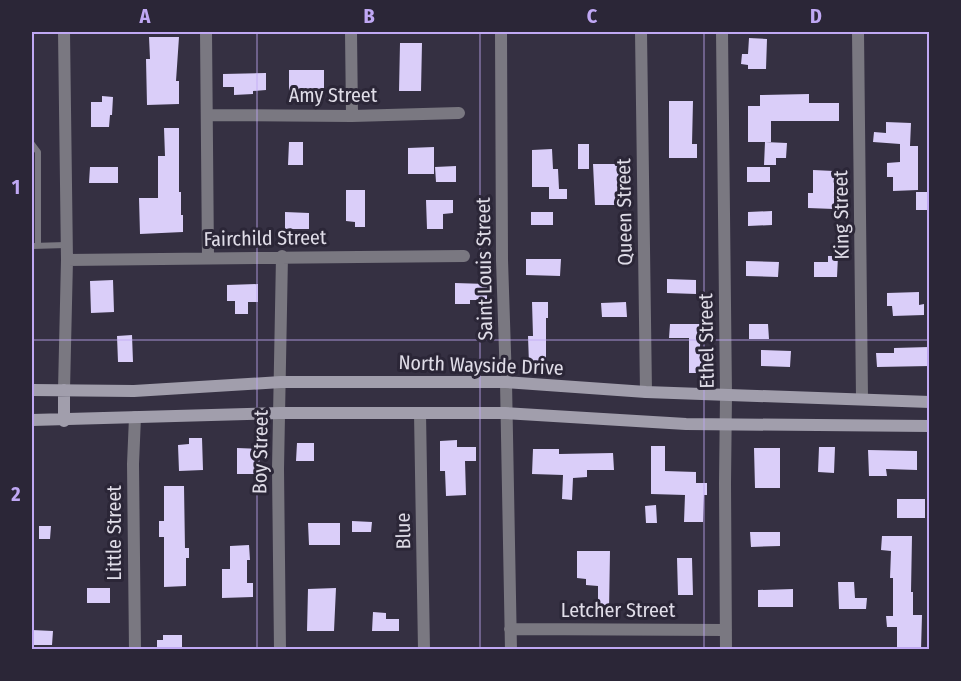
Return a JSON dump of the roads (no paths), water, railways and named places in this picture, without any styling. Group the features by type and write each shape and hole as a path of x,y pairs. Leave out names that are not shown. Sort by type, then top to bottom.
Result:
{"main road":[{"name":"North Wayside Drive","path":"32,390 134,391 281,382 506,382 646,392 930,402"},
{"path":"64,390 64,421"},
{"path":"32,420 64,421 280,413 506,413 643,422 930,426"}],"street":[{"path":"64,32 67,245 64,390"},
{"path":"206,32 208,258"},
{"path":"351,32 352,116"},
{"name":"Saint Louis Street","path":"501,32 502,260 511,650"},
{"name":"Queen Street","path":"641,32 646,392"},
{"name":"Ethel Street","path":"722,32 726,650"},
{"name":"King Street","path":"858,32 862,398"},
{"name":"Amy Street","path":"207,115 352,116 459,113"},
{"name":"Fairchild Street","path":"67,260 282,256 464,256"},
{"name":"Boy Street","path":"280,650 278,469 282,256"},
{"name":"Blue","path":"420,413 424,650"},
{"name":"Little Street","path":"135,417 133,464 135,650"},
{"name":"Letcher Street","path":"510,629 726,630"}],"lane":[{"path":"32,144 38,152 35,246 67,245"}]}
